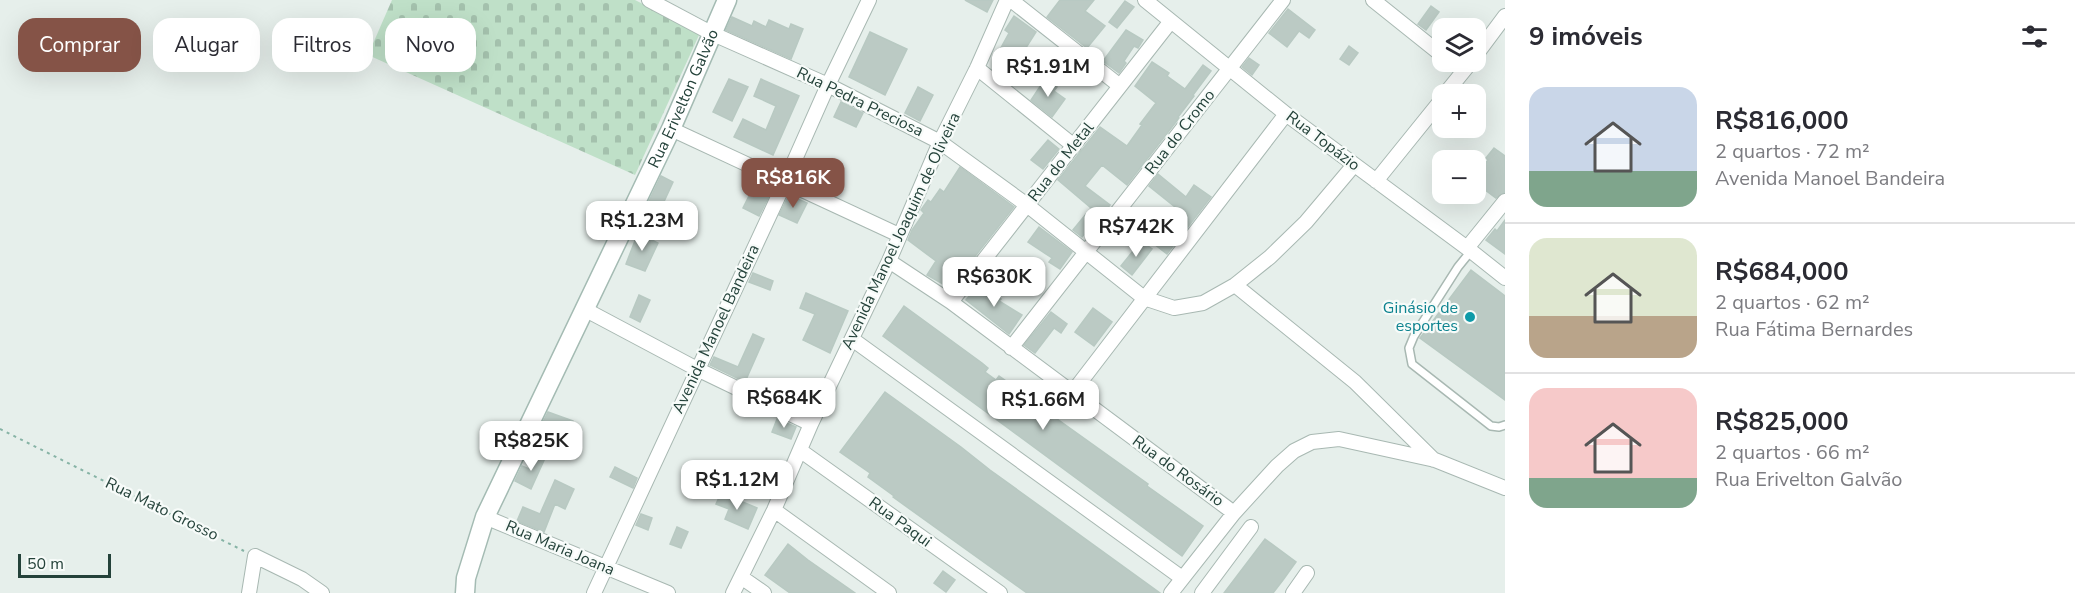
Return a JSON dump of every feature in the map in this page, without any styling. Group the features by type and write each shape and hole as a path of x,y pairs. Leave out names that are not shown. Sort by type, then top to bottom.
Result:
{"main road":[{"name":"Rua Erivelton Galvão","path":"465,593 466,578 485,518 586,310 727,0"}],"street":[{"name":"Rua Pedra Preciosa","path":"649,0 711,33 828,85 940,142 1027,205 1144,298 1174,308 1203,303 1235,285"},
{"name":"Avenida Manoel Bandeira","path":"594,593 869,0"},
{"name":"Avenida Manoel Joaquim de Oliveira","path":"733,593 774,510 811,424 889,261 940,142 1009,0"},
{"path":"1009,0 1120,86"},
{"name":"Rua Topázio","path":"1144,0 1286,114 1505,278"},
{"name":"Rua do Cromo","path":"1011,348 1283,0"},
{"path":"1372,0 1432,47"},
{"path":"1486,42 1505,16"},
{"name":"Rua do Metal","path":"951,302 1171,21"},
{"path":"977,68 1074,146"},
{"path":"1454,84 1463,72"},
{"path":"1376,181 1432,111"},
{"path":"1072,393 1286,114"},
{"path":"670,129 899,235"},
{"path":"1354,165 1306,222 1270,257 1235,285 1354,382 1435,460"},
{"path":"1469,249 1505,201"},
{"name":"Rua do Rosário","path":"889,261 951,302 1234,513"},
{"path":"586,310 697,369 811,424"},
{"path":"852,339 1182,578"},
{"path":"1171,593 1234,513 1277,466 1294,451 1312,442 1339,439 1435,460 1505,488"},
{"name":"Rua Paqui","path":"801,451 1000,593"},
{"path":"774,510 889,593"},
{"name":"Rua Maria Joana","path":"485,518 668,593"},
{"path":"1202,593 1251,527"},
{"path":"249,593 255,556 302,579 322,593"},
{"path":"1293,593 1307,573"},
{"path":"741,577 764,593"}],"lane":[{"path":"1469,249 1421,324 1409,348 1409,357 1412,364 1491,426 1505,425"}],"path":[{"name":"Rua Mato Grosso","path":"0,429 255,556"}],"green space":[{"path":"392,0 635,0 700,33 635,175 406,72 476,72 476,18 385,18 385,63 373,57 373,44"}],"building":[{"path":"965,0 993,0 987,12"},
{"path":"1060,0 1094,0 1085,11 1105,26 1087,48 1047,17"},
{"path":"1125,1 1134,7 1117,28 1109,22"},
{"path":"1431,6 1439,12 1432,18 1426,30 1418,24"},
{"path":"1288,9 1315,30 1309,38 1299,31 1287,47 1269,33"},
{"path":"1014,16 1036,32 1022,54 1030,58 1023,69 997,55 1009,33 1005,30"},
{"path":"732,17 752,26 754,21 766,27 769,20 789,29 791,24 803,29 791,59 726,30"},
{"path":"1126,30 1143,40 1138,48 1134,46 1119,73 1103,61"},
{"path":"870,32 907,49 885,95 849,77"},
{"path":"1349,46 1358,53 1349,65 1340,59"},
{"path":"1249,58 1259,65 1252,75 1242,67"},
{"path":"1152,62 1169,73 1167,76 1185,89 1203,65 1211,71 1179,118 1127,185 1102,165 1085,186 1110,205 1082,237 1073,230 1091,208 1058,180 1100,127 1127,146 1156,103 1135,86"},
{"path":"729,79 748,87 732,121 713,112"},
{"path":"761,79 799,96 773,155 734,137 743,119 766,130 776,106 754,96"},
{"path":"1045,79 1057,87 1054,91 1065,99 1052,117 1031,100"},
{"path":"918,87 933,95 920,121 905,113"},
{"path":"841,102 863,113 856,127 834,117"},
{"path":"1048,140 1059,149 1043,169 1031,160"},
{"path":"1494,148 1505,156 1505,192 1496,198 1486,190 1486,162 1488,160 1486,158"},
{"path":"960,167 1014,207 950,288 927,275 936,261 908,240 924,213 921,210 928,200 931,202 940,189 944,192"},
{"path":"1158,174 1186,197 1194,185 1211,197 1167,254 1149,240 1175,207 1149,186"},
{"path":"661,176 673,182 661,208 648,203"},
{"path":"756,182 772,190 759,216 743,208"},
{"path":"789,195 807,203 797,223 779,215"},
{"path":"1505,220 1505,254 1486,240"},
{"path":"1039,227 1072,252 1060,269 1049,262 1052,258 1028,242"},
{"path":"638,233 658,243 645,271 626,264"},
{"path":"1141,241 1152,249 1132,275 1121,266"},
{"name":"Ginásio de esportes","path":"1471,270 1505,296 1505,400 1420,338"},
{"path":"753,273 773,281 770,290 749,282"},
{"path":"981,282 1001,299 999,301 1022,315 1009,334 966,300"},
{"path":"806,293 848,311 830,353 803,340 815,314 800,308"},
{"path":"639,295 650,300 640,322 630,317"},
{"path":"904,306 982,363 988,368 985,372 996,380 999,376 1009,383 1203,526 1182,556 883,336"},
{"path":"1093,308 1112,322 1094,346 1075,332"},
{"path":"1051,312 1067,324 1061,333 1054,328 1035,353 1024,345"},
{"path":"753,334 764,339 745,382 710,365 714,357 738,367"},
{"path":"885,392 1160,593 1027,593 893,497 868,477 870,473 840,452"},
{"path":"548,412 573,421 569,432 543,422"},
{"path":"777,419 796,427 791,439 772,432"},
{"path":"536,452 546,456 531,489 515,481 522,466 529,469"},
{"path":"615,467 637,478 633,488 610,477"},
{"path":"555,480 574,489 565,509 555,504 544,532 517,521 523,507 540,514"},
{"path":"721,493 757,508 748,529 725,519 729,509 716,504"},
{"path":"641,514 652,518 648,530 636,525"},
{"path":"677,527 688,532 681,548 670,544"},
{"path":"1265,539 1296,562 1283,580 1273,593 1224,593"},
{"path":"788,544 855,593 790,593 765,575"},
{"path":"943,571 955,580 946,592 934,583"}],"place":[{"name":"Ginásio de esportes","path":"1470,317"}]}
